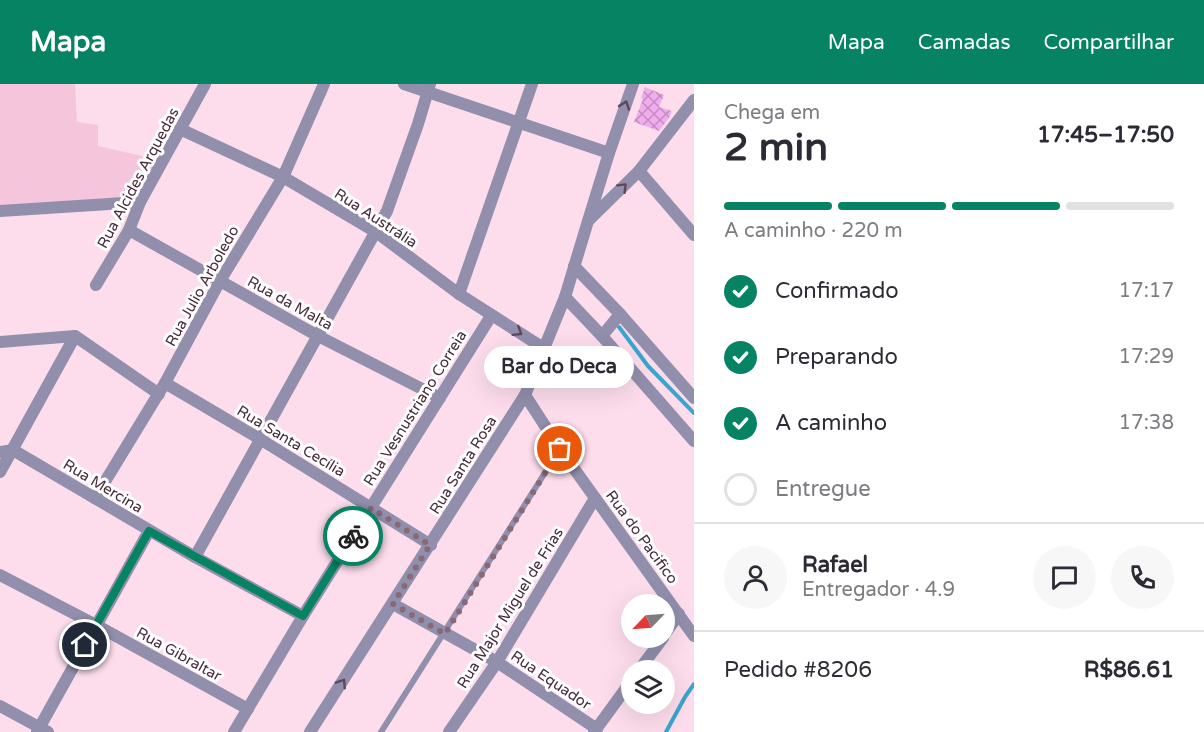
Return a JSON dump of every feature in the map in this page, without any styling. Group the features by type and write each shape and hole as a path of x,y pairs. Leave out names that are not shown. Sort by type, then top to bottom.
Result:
{"street":[{"name":"Rua Alcides Arquedas","path":"96,285 129,230 140,202 206,84"},
{"name":"Rua Julio Arboledo","path":"95,498 162,389 220,281 283,177 324,84"},
{"path":"404,84 428,87 609,153"},
{"path":"459,294 532,84"},
{"path":"588,221 633,84"},
{"path":"195,557 387,211 418,124 428,87"},
{"path":"588,221 639,171 694,100"},
{"name":"Rua Austrália","path":"180,129 283,177 376,232 490,316 545,349"},
{"path":"639,171 694,235"},
{"path":"0,212 140,202"},
{"name":"Rua Santa Rosa","path":"310,732 525,395 565,297 588,221"},
{"name":"Rua da Malta","path":"129,230 318,336 440,398"},
{"path":"574,267 620,314 694,398"},
{"path":"565,297 694,441"},
{"path":"602,336 620,314"},
{"name":"Rua Vesnustriano Correia","path":"234,732 303,616 490,316"},
{"path":"0,342 75,336"},
{"path":"0,472 75,336"},
{"name":"Rua Santa Cecília","path":"75,336 162,389 260,439 430,545"},
{"name":"Rua do Pacifico","path":"525,395 560,449 694,636"},
{"path":"0,452 13,450"},
{"name":"Rua Mercina","path":"13,450 149,531 303,616"},
{"name":"Rua Major Miguel de Frias","path":"448,732 497,662 595,498"},
{"path":"0,706 41,730 149,531"},
{"name":"Rua Gibraltar","path":"0,575 248,709"},
{"name":"Rua Equador","path":"393,604 497,662 596,730"},
{"path":"675,620 679,614"},
{"path":"596,730 621,696"}],"lane":[{"path":"381,732 560,449"}],"shaded area":[{"path":"0,84 75,84 77,122 98,125 98,146 160,160 139,200 0,208"}],"building":[{"path":"645,87 664,95 659,107 672,111 659,131 634,122"}],"waterway":[{"path":"619,327 648,366 694,413"},
{"path":"666,732 694,684"}],"way so far":[{"path":"353,536 371,508 430,545 393,604 445,634 560,449"}],"place":[{"name":"Bar do Deca","path":"560,449"}],"route":[{"path":"85,645 149,531 303,616 353,536"}]}
